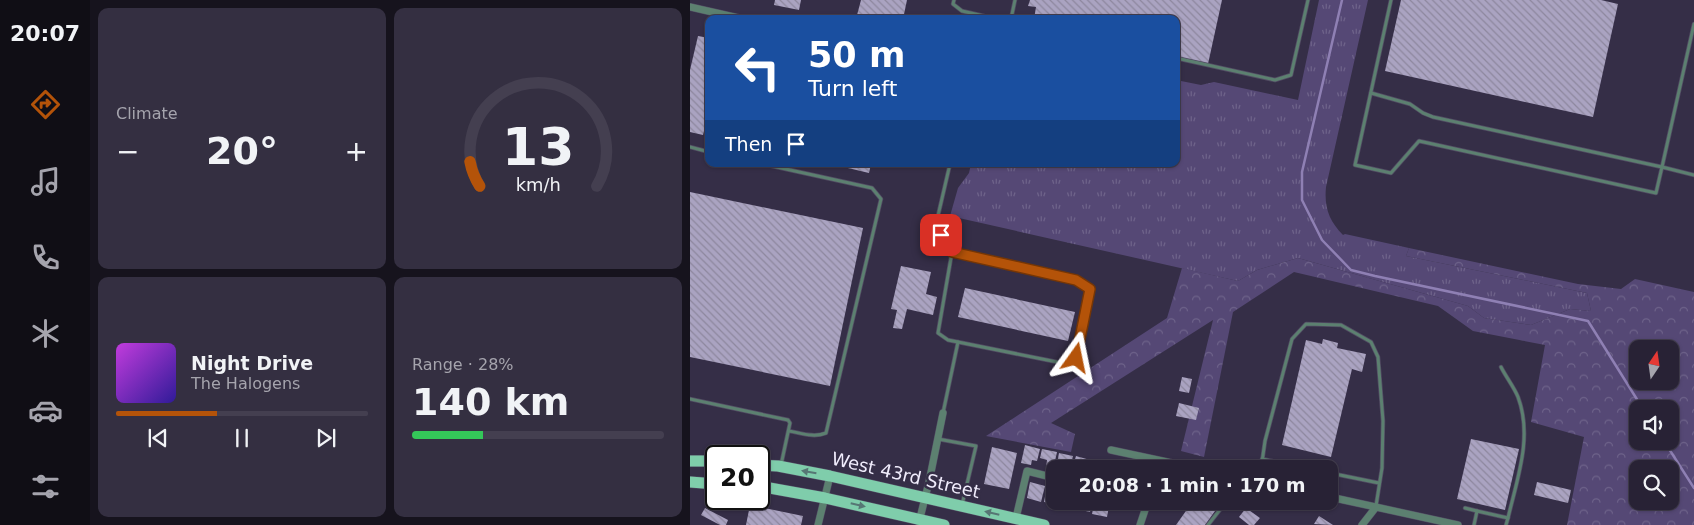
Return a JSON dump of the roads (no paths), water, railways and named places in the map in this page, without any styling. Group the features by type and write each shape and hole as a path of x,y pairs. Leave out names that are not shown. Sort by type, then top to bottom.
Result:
{"main road":[{"path":"690,461 705,461"},
{"name":"West 43rd Street","path":"770,466 830,476 1044,525"},
{"path":"690,482 705,483"},
{"path":"770,488 825,498 919,522 944,525"}],"street":[{"path":"690,7 725,15"},
{"path":"919,522 943,413"},
{"path":"1111,450 1158,460"},
{"path":"1016,518 1026,471 1046,476"},
{"path":"818,525 830,476"},
{"path":"1338,499 1458,525"},
{"path":"1362,525 1376,507"},
{"path":"1140,525 1145,510"}],"lane":[{"path":"954,0 953,4 962,11 977,15"},
{"path":"1012,15 1015,0"},
{"path":"1180,59 1275,80 1291,75 1308,0"},
{"path":"1391,0 1355,165 1391,173 1419,141 1656,193 1694,24"},
{"path":"1371,93 1410,104 1433,117 1694,175"},
{"path":"690,147 705,151"},
{"path":"777,167 872,188 881,199 826,433 820,436 813,436 789,431"},
{"path":"949,167 937,220 941,235 952,252 938,333 948,340 1067,364 1076,358 1090,289 1076,280 952,252"},
{"path":"1267,460 1262,459 1265,441 1292,339 1306,324 1341,324 1371,342 1378,357 1383,422 1382,468 1376,507"},
{"path":"943,413 958,342"},
{"path":"1501,367 1518,396 1525,434 1524,450 1506,525"},
{"path":"690,399 788,420 790,423 789,431 781,467"},
{"path":"938,439 976,446 962,506"},
{"path":"1338,475 1379,483"},
{"path":"1465,508 1508,518"},
{"path":"1208,525 1220,510"},
{"path":"1474,525 1477,511"}],"waterway":[{"path":"1342,0 1302,172 1302,200 1322,240 1351,270 1588,321 1637,400"},
{"path":"1670,450 1694,488"}]}
